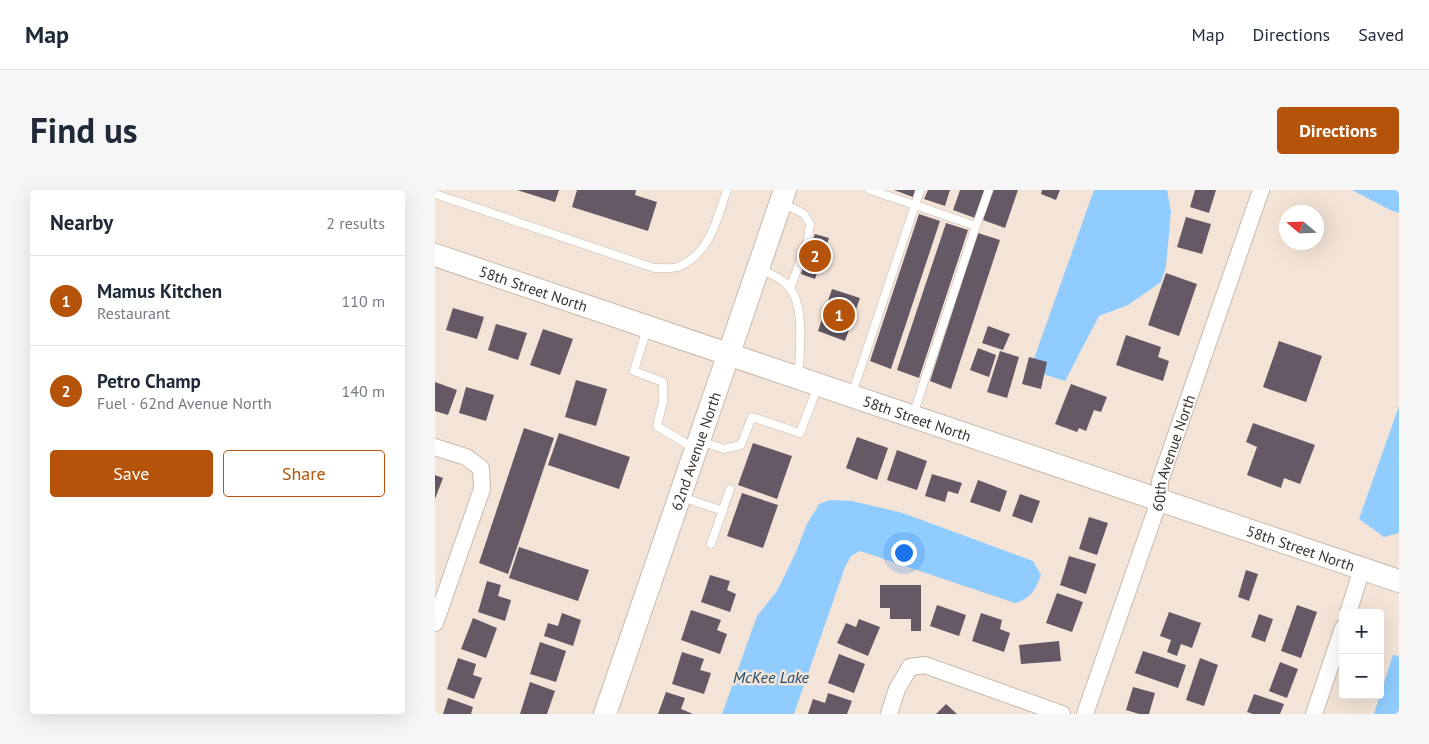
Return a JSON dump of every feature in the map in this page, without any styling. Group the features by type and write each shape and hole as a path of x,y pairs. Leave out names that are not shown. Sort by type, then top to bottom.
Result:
{"street":[{"name":"60th Avenue North","path":"1085,714 1159,501 1160,481 1261,190"},
{"name":"62nd Avenue North","path":"605,714 783,196"},
{"name":"58th Street North","path":"435,255 1399,581"},
{"path":"435,447 466,457 481,468 482,489 435,623"},
{"path":"1349,609 1362,569"},
{"path":"1315,714 1339,640"},
{"path":"889,714 897,689 910,667 925,665 1062,714"}],"lane":[{"path":"435,194 654,268 677,268 697,255 711,238 727,190"},
{"path":"870,190 977,226"},
{"path":"851,396 920,190"},
{"path":"912,417 989,190"},
{"path":"783,196 804,214 810,224 808,239 790,289"},
{"path":"647,326 634,371 663,382 663,402 657,426 698,446 724,449 741,445 752,417 801,433 809,381 801,316 795,295 786,282 759,268"},
{"path":"711,544 730,489"},
{"path":"681,496 723,511"}],"water":[{"path":"1094,190 1167,190 1171,212 1166,266 1161,282 1128,305 1099,316 1065,381 1030,370"},
{"path":"1352,190 1399,190 1399,213 1390,210"},
{"path":"1399,406 1399,533 1384,537 1359,519"},
{"name":"McKee Lake","path":"830,500 852,501 903,513 1033,561 1041,575 1032,593 1025,599 1015,603 860,551 851,556 845,567 794,714 722,714 757,616 777,591 806,526 819,504"},
{"path":"1393,655 1399,656 1399,714 1374,714 1379,699 1384,699 1384,683"}],"building":[{"path":"517,190 559,190 555,202"},
{"path":"577,190 636,190 635,195 657,202 648,231 572,207"},
{"path":"894,190 915,190 913,197"},
{"path":"928,190 950,190 945,206 924,199"},
{"path":"960,190 984,190 975,218 953,210"},
{"path":"993,190 1018,190 1005,228 983,220"},
{"path":"1042,190 1060,190 1056,200 1041,194"},
{"path":"1195,190 1216,190 1209,213 1190,207"},
{"path":"919,214 940,221 891,369 870,361"},
{"path":"1186,217 1211,224 1202,254 1177,247"},
{"path":"946,223 968,230 919,378 897,370"},
{"path":"978,233 1000,240 951,389 930,381"},
{"path":"815,234 829,238 815,279 801,274"},
{"path":"1166,273 1197,284 1179,336 1148,325"},
{"path":"832,289 860,298 845,341 818,331"},
{"path":"453,308 484,317 477,339 446,330"},
{"path":"496,324 527,333 518,360 488,350"},
{"path":"988,326 1010,334 1003,350 982,343"},
{"path":"543,329 573,339 560,375 530,365"},
{"path":"1126,335 1161,347 1158,357 1169,361 1163,381 1116,365"},
{"path":"1279,341 1322,356 1306,402 1263,387"},
{"path":"978,348 996,355 989,377 970,370"},
{"path":"1000,351 1019,357 1007,398 987,392"},
{"path":"1029,357 1047,362 1041,389 1022,384"},
{"path":"576,380 607,389 596,426 565,417"},
{"path":"435,382 457,390 448,415 435,411"},
{"path":"1071,384 1107,397 1101,412 1094,410 1086,431 1079,428 1077,432 1055,424"},
{"path":"466,387 494,395 486,421 459,413"},
{"path":"1253,423 1315,445 1300,484 1284,478 1281,488 1247,475 1257,447 1246,442"},
{"path":"524,428 554,438 508,574 479,563"},
{"path":"559,433 630,457 619,489 548,465"},
{"path":"857,437 888,448 877,480 846,468"},
{"path":"753,443 792,456 777,499 738,485"},
{"path":"897,450 927,461 917,490 887,480"},
{"path":"932,474 962,483 958,494 948,491 945,502 925,496"},
{"path":"435,475 443,478 435,499"},
{"path":"978,480 1007,491 1000,512 970,502"},
{"path":"742,493 778,505 763,548 727,536"},
{"path":"1020,494 1040,501 1032,523 1012,516"},
{"path":"1089,517 1108,523 1097,555 1079,549"},
{"path":"519,547 589,570 578,601 509,578"},
{"path":"1069,556 1096,564 1086,594 1060,585"},
{"path":"1246,570 1258,574 1249,601 1238,597"},
{"path":"710,575 730,581 727,590 736,594 730,612 701,602"},
{"path":"487,581 501,585 498,596 511,600 505,621 478,612"},
{"path":"880,585 921,585 921,631 911,631 911,619 890,619 890,608 880,608"},
{"path":"1057,593 1083,602 1072,632 1046,623"},
{"path":"937,605 966,615 959,636 930,626"},
{"path":"1297,605 1317,612 1301,658 1281,651"},
{"path":"691,610 721,620 717,630 727,634 720,654 681,640"},
{"path":"1169,612 1201,623 1192,648 1181,644 1177,656 1167,652 1171,640 1160,636"},
{"path":"562,613 581,620 573,646 544,636 548,623 558,626"},
{"path":"981,613 1002,620 1000,629 1010,633 1004,652 972,641"},
{"path":"1259,614 1273,619 1265,642 1251,637"},
{"path":"473,618 497,628 486,658 461,649"},
{"path":"859,619 880,627 868,656 837,643 846,623 856,627"},
{"path":"1059,641 1061,661 1021,664 1019,645"},
{"path":"540,642 566,651 556,682 530,674"},
{"path":"1143,651 1186,665 1178,688 1135,673"},
{"path":"682,652 704,659 700,670 711,673 704,694 672,684"},
{"path":"839,654 865,664 854,693 828,683"},
{"path":"458,658 476,664 473,675 482,678 474,699 447,689"},
{"path":"1200,658 1218,665 1204,706 1186,700"},
{"path":"1280,662 1298,669 1287,698 1269,691"},
{"path":"530,682 555,691 547,714 520,714"},
{"path":"1133,687 1155,693 1149,714 1139,714 1126,710"},
{"path":"666,692 685,698 681,709 693,714 658,714"},
{"path":"828,693 852,701 847,714 808,714 813,699 825,703"},
{"path":"1254,694 1284,704 1280,714 1253,714 1247,712"},
{"path":"448,698 473,707 471,714 443,714"},
{"path":"946,704 957,714 936,714"}],"place":[{"name":"Petro Champ","path":"815,256"},
{"name":"Mamus Kitchen","path":"839,315"}]}
